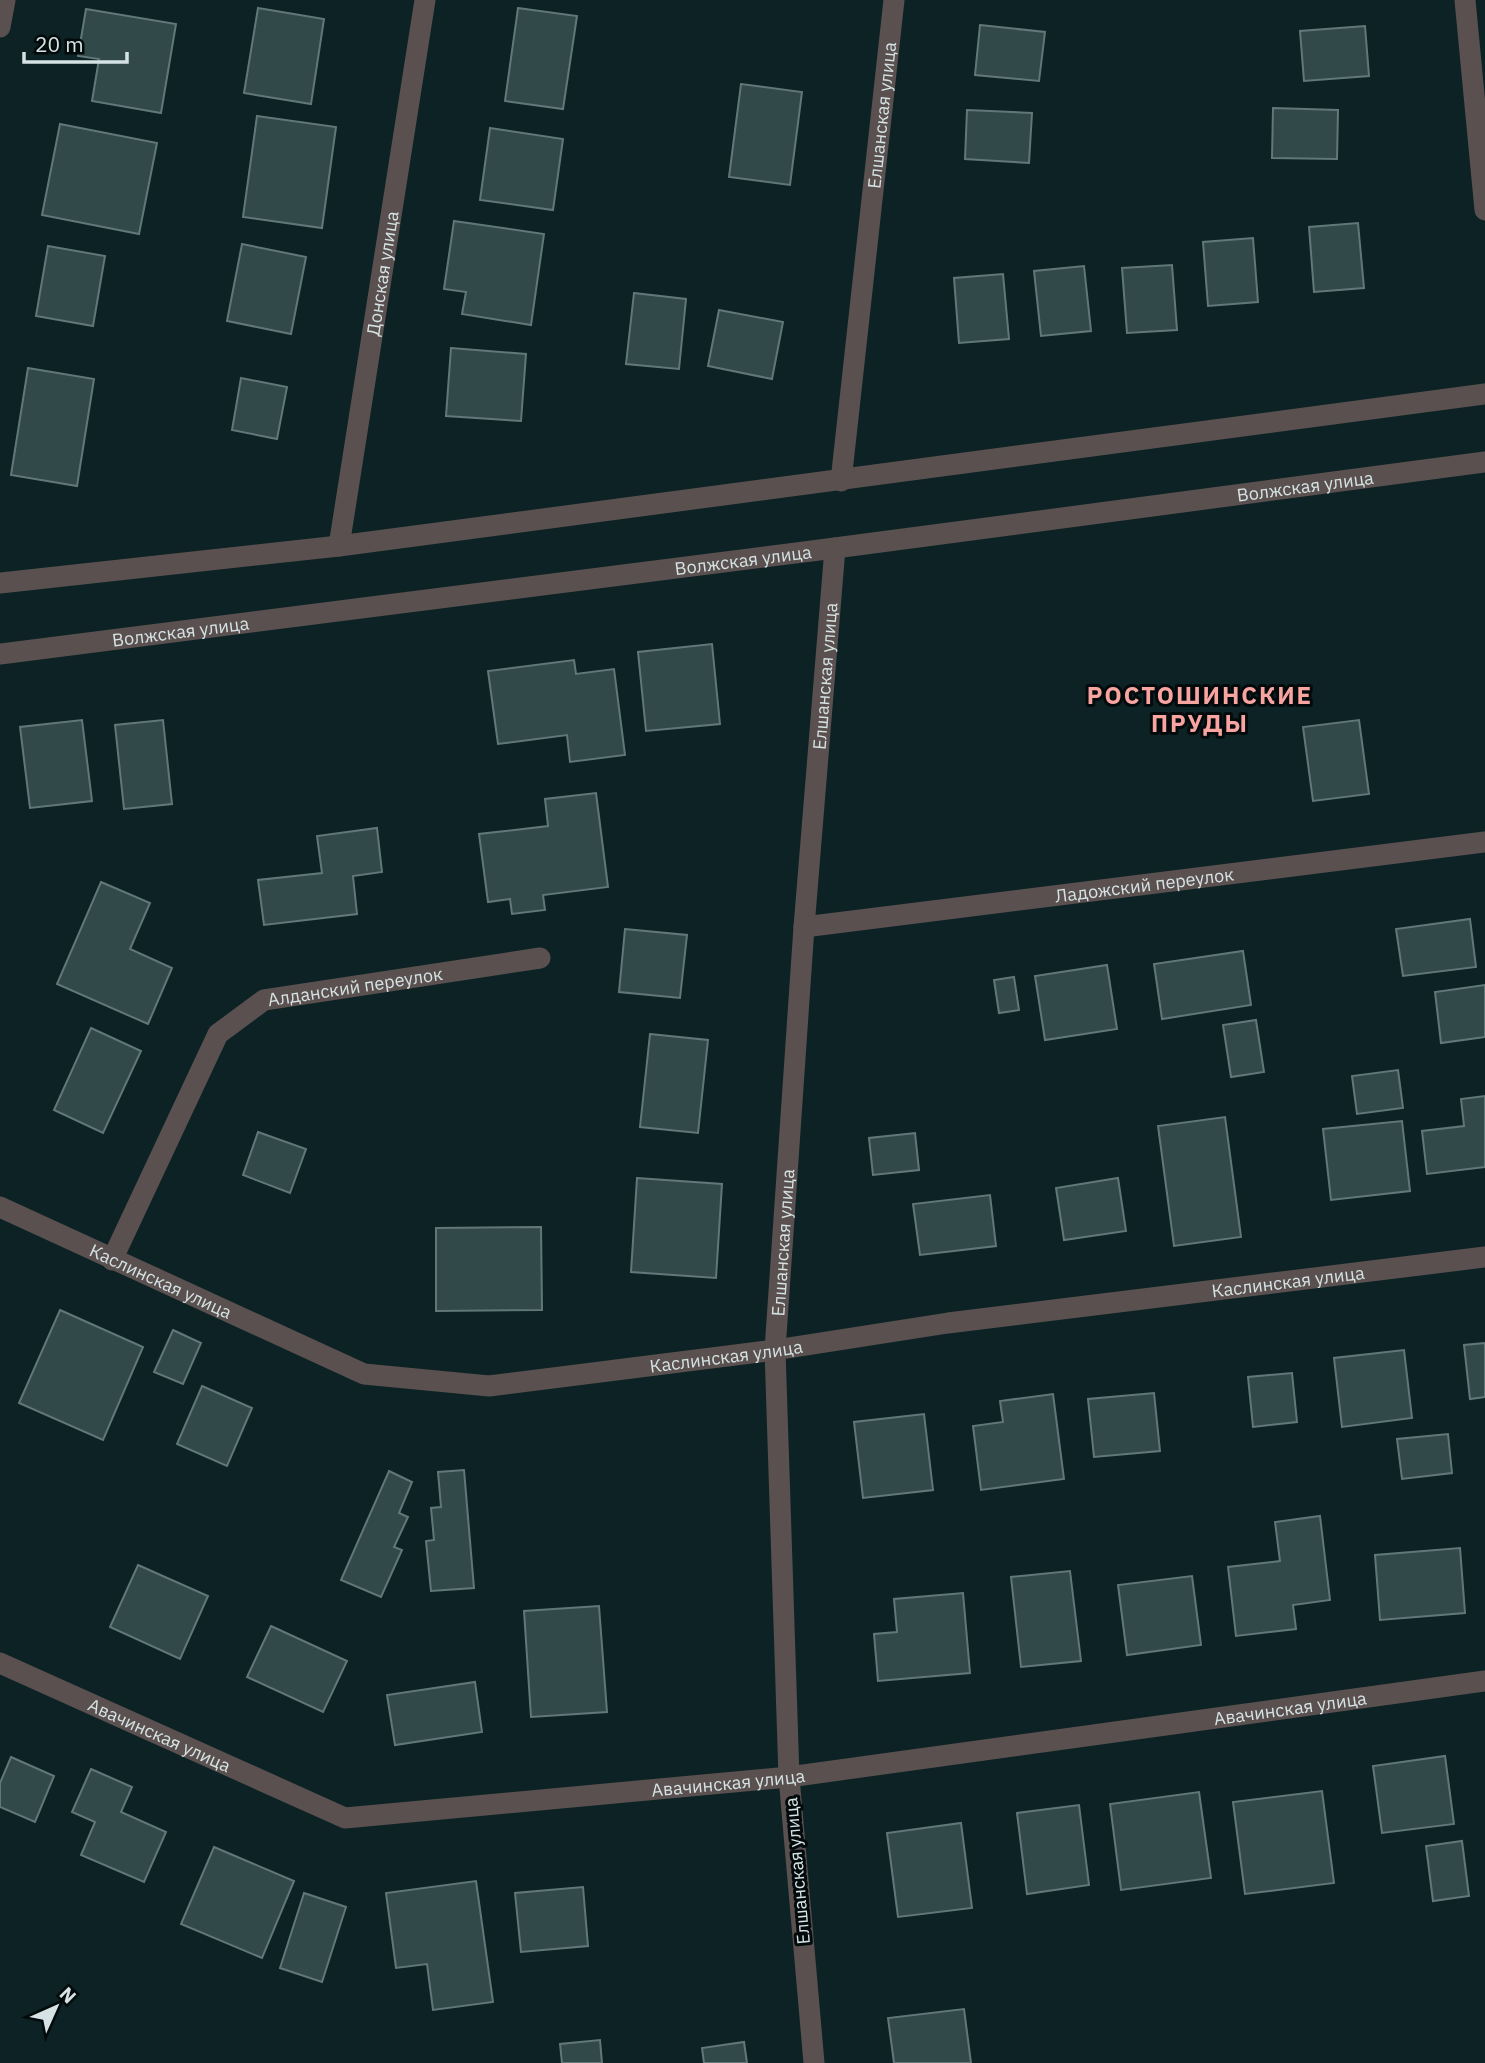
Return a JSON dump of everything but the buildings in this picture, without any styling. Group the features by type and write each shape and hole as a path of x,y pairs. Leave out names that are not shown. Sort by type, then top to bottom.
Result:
{"street":[{"path":"0,27 5,0"},
{"name":"Донская улица","path":"339,546 425,0"},
{"name":"Елшанская улица","path":"841,481 894,0"},
{"path":"1465,0 1485,210"},
{"path":"0,583 339,546 1485,394"},
{"name":"Волжская улица","path":"0,654 1485,462"},
{"name":"Елшанская улица","path":"814,2063 789,1777 775,1350 804,927 835,548"},
{"name":"Ладожский переулок","path":"804,927 1485,842"},
{"name":"Алданский переулок","path":"112,1260 218,1034 264,1000 540,958"},
{"name":"Каслинская улица","path":"0,1207 364,1374 489,1386 775,1350 948,1323 1485,1257"},
{"name":"Авачинская улица","path":"0,1663 345,1818 789,1777 1485,1681"}],"district":[{"name":"РОСТОШИНСКИЕ ПРУДЫ","path":"1200,709"}]}
